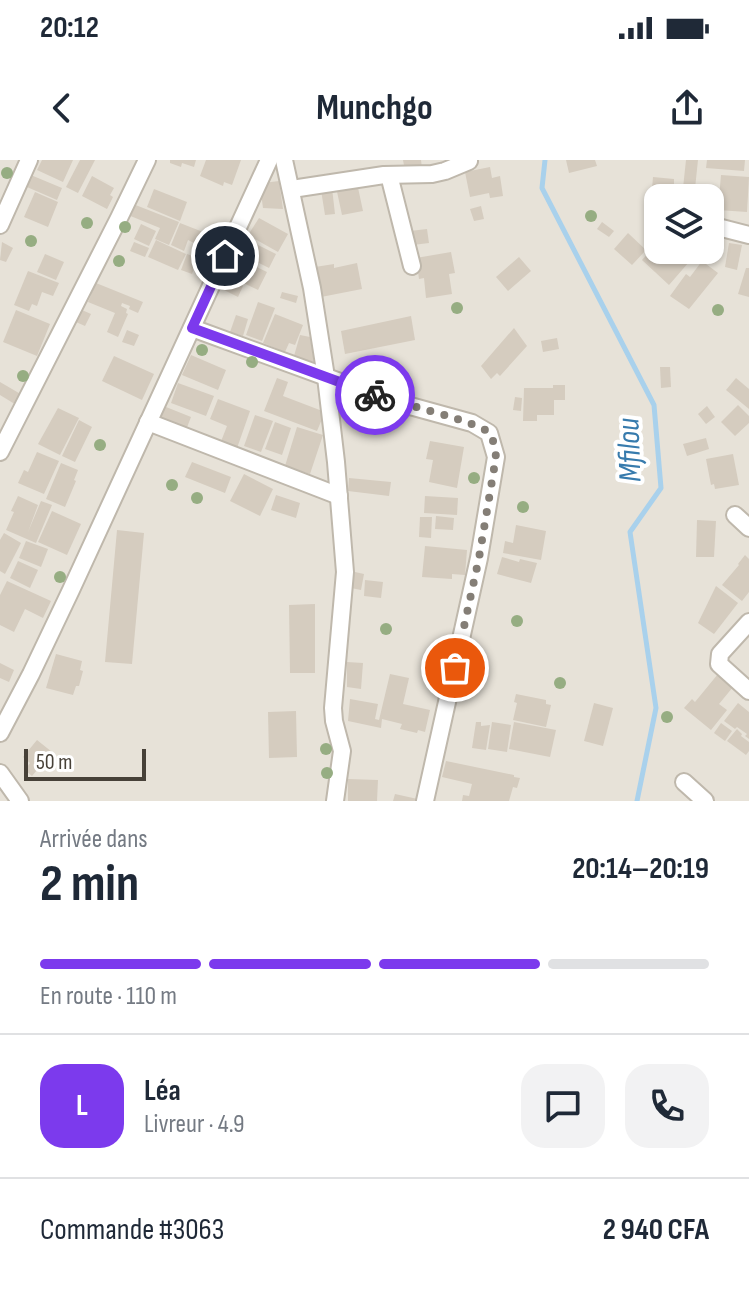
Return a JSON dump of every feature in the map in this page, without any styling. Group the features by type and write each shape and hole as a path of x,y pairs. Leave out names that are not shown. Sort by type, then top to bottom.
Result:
{"street":[{"path":"0,225 29,160"},
{"path":"0,452 147,160"},
{"path":"0,733 31,674 269,160"},
{"path":"284,160 312,288 326,377 339,496 345,572 333,708 342,751 335,801"},
{"path":"292,189 389,175 445,171 469,161"},
{"path":"389,175 412,266"},
{"path":"724,229 749,235"},
{"path":"192,328 392,401 472,423 489,433 496,457 479,558 425,801"},
{"path":"148,422 339,496"},
{"path":"735,515 749,528"},
{"path":"749,622 718,659 719,664 749,691"},
{"path":"0,773 20,801"},
{"path":"684,782 705,801"}],"shaded area":[{"path":"0,160 749,160 749,801 0,801"}],"building":[{"path":"42,160 73,160 63,182 37,170"},
{"path":"80,160 95,160 78,193 66,187"},
{"path":"170,160 196,160 194,167 182,163 181,167 170,163"},
{"path":"206,160 241,160 232,185 224,182 223,186 200,176"},
{"path":"403,160 421,160 422,168 405,171"},
{"path":"566,160 595,160 597,166 569,173"},
{"path":"686,160 698,160 695,184 683,184"},
{"path":"707,160 745,160 744,171 706,168"},
{"path":"490,167 492,178 500,176 503,196 490,198 489,193 470,197 465,172"},
{"path":"26,173 62,188 57,200 27,187 29,183 23,181"},
{"path":"721,175 749,177 747,212 724,210 724,184 720,184"},
{"path":"92,176 114,188 107,209 82,196"},
{"path":"653,177 674,179 674,184 652,184"},
{"path":"279,181 283,209 263,208 263,183"},
{"path":"357,183 363,211 342,215 336,187"},
{"path":"332,188 335,214 325,215 321,190"},
{"path":"154,189 187,202 180,221 147,207"},
{"path":"35,192 58,202 48,227 24,217"},
{"path":"133,204 179,222 169,245 155,239 160,228 128,215"},
{"path":"481,206 484,219 474,221 470,209"},
{"path":"259,218 288,234 278,252 248,235"},
{"path":"602,222 614,231 609,237 597,229"},
{"path":"180,223 203,232 198,245 188,240 184,251 171,245"},
{"path":"141,224 156,231 149,246 134,239"},
{"path":"427,229 429,243 413,245 410,231"},
{"path":"628,233 644,248 644,252 632,265 614,249"},
{"path":"156,240 186,254 178,270 148,257"},
{"path":"2,242 13,248 6,262 0,260"},
{"path":"134,242 149,248 145,257 130,251"},
{"path":"729,243 742,245 737,270 725,267"},
{"path":"256,244 276,254 269,268 249,258"},
{"path":"205,247 216,251 209,265 199,261"},
{"path":"451,252 455,273 449,274 452,294 426,298 424,278 419,279 416,258"},
{"path":"45,254 64,262 56,280 37,272"},
{"path":"187,254 198,258 192,274 181,270"},
{"path":"519,257 531,271 508,291 496,277"},
{"path":"246,262 267,272 258,290 237,280"},
{"path":"357,263 362,289 321,297 315,267 334,264 334,268"},
{"path":"646,264 687,264 669,285"},
{"path":"700,264 706,264 718,273 689,309 670,296 686,274 690,277"},
{"path":"746,268 749,268 749,297 738,294"},
{"path":"28,271 59,283 53,296 42,292 37,306 32,304 29,311 14,305"},
{"path":"223,277 243,286 238,297 218,287"},
{"path":"96,283 143,302 138,313 122,303 128,314 118,337 107,332 115,313 88,302"},
{"path":"282,292 298,296 296,303 280,298"},
{"path":"258,302 275,308 262,341 246,335"},
{"path":"16,310 50,324 37,356 3,342"},
{"path":"82,310 91,314 85,326 76,322"},
{"path":"275,314 303,325 295,345 289,343 285,352 263,343"},
{"path":"236,315 248,319 243,336 230,332"},
{"path":"411,316 415,340 345,354 341,331"},
{"path":"514,328 527,346 500,376 497,373 491,379 481,366"},
{"path":"127,330 139,335 134,346 122,342"},
{"path":"300,335 310,337 314,362 294,356"},
{"path":"557,338 559,349 543,352 541,341"},
{"path":"191,355 226,370 218,390 182,375"},
{"path":"114,356 154,374 142,400 102,381"},
{"path":"660,367 670,367 671,387 661,388"},
{"path":"277,378 288,382 283,396 325,412 317,431 264,411"},
{"path":"736,378 749,389 749,409 726,390"},
{"path":"0,382 24,396 18,406 0,395"},
{"path":"178,383 214,396 206,416 171,403"},
{"path":"553,385 565,385 565,400 554,400 554,415 537,415 537,421 523,421 524,388 553,388"},
{"path":"515,397 522,398 521,411 513,410"},
{"path":"218,399 250,411 236,451 220,444 227,426 210,419"},
{"path":"161,405 191,417 186,430 156,418"},
{"path":"738,405 749,416 749,423 735,436 721,422"},
{"path":"707,406 715,417 706,424 698,414"},
{"path":"58,408 79,418 60,455 38,444"},
{"path":"255,415 273,421 261,452 244,446"},
{"path":"79,420 92,427 75,462 62,456"},
{"path":"275,422 291,428 282,455 265,449"},
{"path":"297,427 323,435 310,474 285,466"},
{"path":"706,438 709,449 687,456 683,444"},
{"path":"430,441 464,447 457,488 429,482 433,460 426,459"},
{"path":"37,452 59,461 44,494 18,483 24,470 28,472"},
{"path":"733,454 739,485 715,489 714,484 711,485 706,459"},
{"path":"192,462 231,477 225,493 185,477"},
{"path":"61,463 78,470 65,507 46,499"},
{"path":"244,474 273,489 260,516 230,501"},
{"path":"349,478 391,482 389,496 348,491"},
{"path":"276,495 300,503 296,518 271,510"},
{"path":"18,496 38,505 28,532 41,501 52,505 36,543 6,530"},
{"path":"425,496 458,498 457,515 424,513"},
{"path":"52,511 81,524 67,555 38,542"},
{"path":"436,516 454,518 453,530 435,529"},
{"path":"420,517 432,517 431,538 419,537"},
{"path":"697,520 716,521 714,557 696,557"},
{"path":"516,525 546,531 541,560 503,553 505,541 513,543"},
{"path":"117,530 144,533 132,664 105,662"},
{"path":"4,533 21,543 5,574 0,571 0,540"},
{"path":"26,541 48,549 41,567 19,558"},
{"path":"425,546 467,550 465,575 452,574 452,579 422,577"},
{"path":"745,555 749,559 749,592 742,601 722,585"},
{"path":"502,557 537,563 531,583 497,574"},
{"path":"18,561 38,570 30,588 10,578"},
{"path":"355,572 364,574 361,590 351,588"},
{"path":"365,580 383,582 381,598 364,596"},
{"path":"7,581 51,601 43,618 25,609 14,632 0,625 0,595"},
{"path":"716,586 738,603 714,634 698,623"},
{"path":"315,604 315,673 290,673 289,605"},
{"path":"56,654 82,661 80,670 83,671 73,695 46,688"},
{"path":"347,662 363,663 361,689 347,687"},
{"path":"0,663 14,670 9,682 0,678"},
{"path":"390,674 409,678 403,704 430,710 425,732 400,729 402,724 382,719 381,728 348,721 350,699 378,704 375,719 379,720"},
{"path":"718,674 733,687 719,704 727,710 711,730 684,708 692,699 695,702"},
{"path":"516,694 546,700 546,704 551,705 546,727 513,720"},
{"path":"594,703 613,708 603,746 584,741"},
{"path":"738,703 749,712 749,739 745,736 747,734 724,721"},
{"path":"296,711 297,757 269,758 268,712"},
{"path":"476,722 481,722 481,726 490,725 486,750 472,748"},
{"path":"492,722 511,725 507,752 488,749"},
{"path":"514,722 556,730 550,757 509,749"},
{"path":"721,723 732,731 725,741 714,733"},
{"path":"737,729 749,742 746,755 727,741"},
{"path":"37,740 52,752 32,776 25,770 30,763 23,757"},
{"path":"446,761 514,775 520,778 517,788 513,787 509,801 462,801 463,795 469,796 472,784 442,777"},
{"path":"348,779 378,780 377,801 348,801"},
{"path":"395,794 422,800 422,801 393,801"}],"waterway":[{"name":"Mfilou","path":"545,160 542,188 654,405 661,488 630,532 656,708 637,801"}],"way so far":[{"path":"375,395 472,423 489,433 494,444 496,457 479,558 455,668"}],"route":[{"path":"225,256 192,328 375,395"}]}
